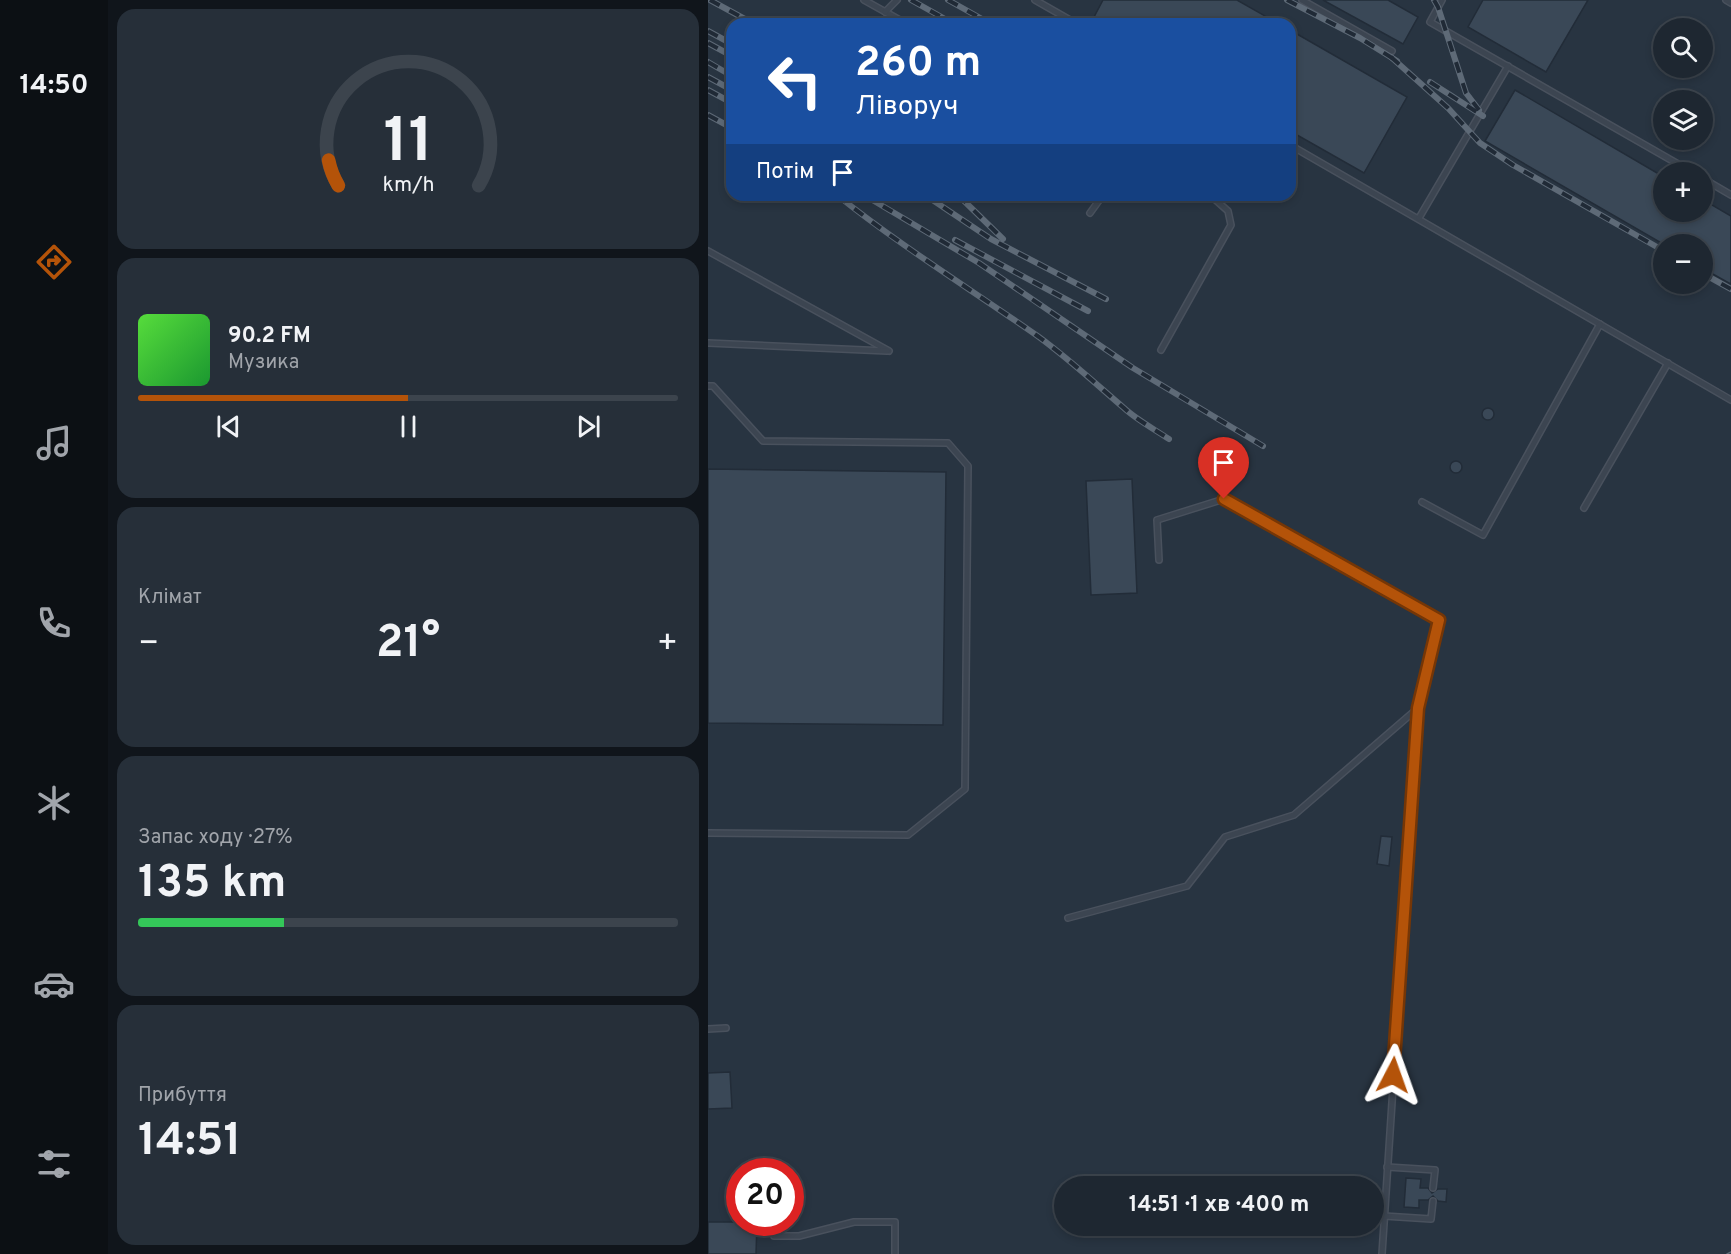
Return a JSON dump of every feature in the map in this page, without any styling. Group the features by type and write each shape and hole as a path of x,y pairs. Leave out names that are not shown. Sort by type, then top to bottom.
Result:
{"lane":[{"path":"864,0 896,18"},
{"path":"885,12 897,0"},
{"path":"1035,0 1045,2 1068,18"},
{"path":"1302,0 1392,51"},
{"path":"1443,0 1430,22 1675,162"},
{"path":"1726,0 1731,3"},
{"path":"1419,218 1508,66"},
{"path":"1296,148 1731,399"},
{"path":"1713,184 1731,195"},
{"path":"1090,213 1099,201"},
{"path":"1161,350 1231,225 1228,211 1217,201"},
{"path":"708,251 889,351 708,343"},
{"path":"1422,502 1483,535 1600,324"},
{"path":"1584,508 1668,363"},
{"path":"708,386 713,386 763,441 948,443 968,466 968,478 965,789 908,835 708,833"},
{"path":"1159,560 1157,520 1224,499 1439,620 1418,708 1384,1216 1431,1219 1433,1201"},
{"path":"1068,918 1187,886 1226,837 1294,815 1418,708"},
{"path":"708,1029 726,1028"},
{"path":"1387,1167 1435,1170 1433,1188"},
{"path":"804,1235 854,1222 895,1222 895,1254"},
{"path":"1382,1254 1383,1236"}],"building":[{"path":"1103,0 1237,0 1268,18 1094,18"},
{"path":"1323,0 1388,0 1418,17 1403,44"},
{"path":"1483,0 1588,0 1546,72 1468,27"},
{"path":"1296,33 1407,97 1364,173 1296,134"},
{"path":"1515,90 1653,171 1653,222 1713,222 1713,205 1731,216 1731,284 1713,274 1713,234 1653,234 1653,238 1485,141"},
{"path":"1490,408 1494,414 1490,420 1486,420 1482,412"},
{"path":"1458,461 1462,467 1458,473 1454,473 1450,465"},
{"path":"708,469 946,472 943,725 708,723"},
{"path":"1132,479 1137,593 1091,595 1086,481"},
{"path":"1381,836 1392,837 1389,866 1377,864"},
{"path":"730,1072 732,1108 708,1109 708,1073"},
{"path":"1406,1178 1421,1179 1420,1188 1428,1188 1432,1193 1438,1189 1447,1189 1446,1202 1438,1201 1433,1196 1428,1200 1419,1200 1419,1208 1404,1207"},
{"path":"708,1222 726,1222 726,1236 757,1236 756,1254 708,1254"}],"tram line":[{"path":"1727,1254 1731,1252"}],"railway":[{"path":"710,0 743,18"},
{"path":"911,0 943,18"},
{"path":"948,0 980,18"},
{"path":"1287,0 1360,38 1397,61"},
{"path":"1434,0 1466,93 1479,110"},
{"path":"708,31 726,41"},
{"path":"708,43 726,53"},
{"path":"1391,57 1448,108 1480,143 1513,165 1653,245"},
{"path":"708,62 726,72"},
{"path":"708,77 726,87"},
{"path":"1430,82 1483,116"},
{"path":"708,90 726,100"},
{"path":"708,115 726,125"},
{"path":"845,201 1039,337 1129,412 1169,439"},
{"path":"874,201 979,263 1133,368 1263,446"},
{"path":"934,201 991,239 1106,299"},
{"path":"964,201 1003,239"},
{"path":"955,240 1088,311"},
{"path":"1713,279 1731,289"}],"route":[{"path":"1224,499 1439,620 1418,708 1393,1075"}]}
